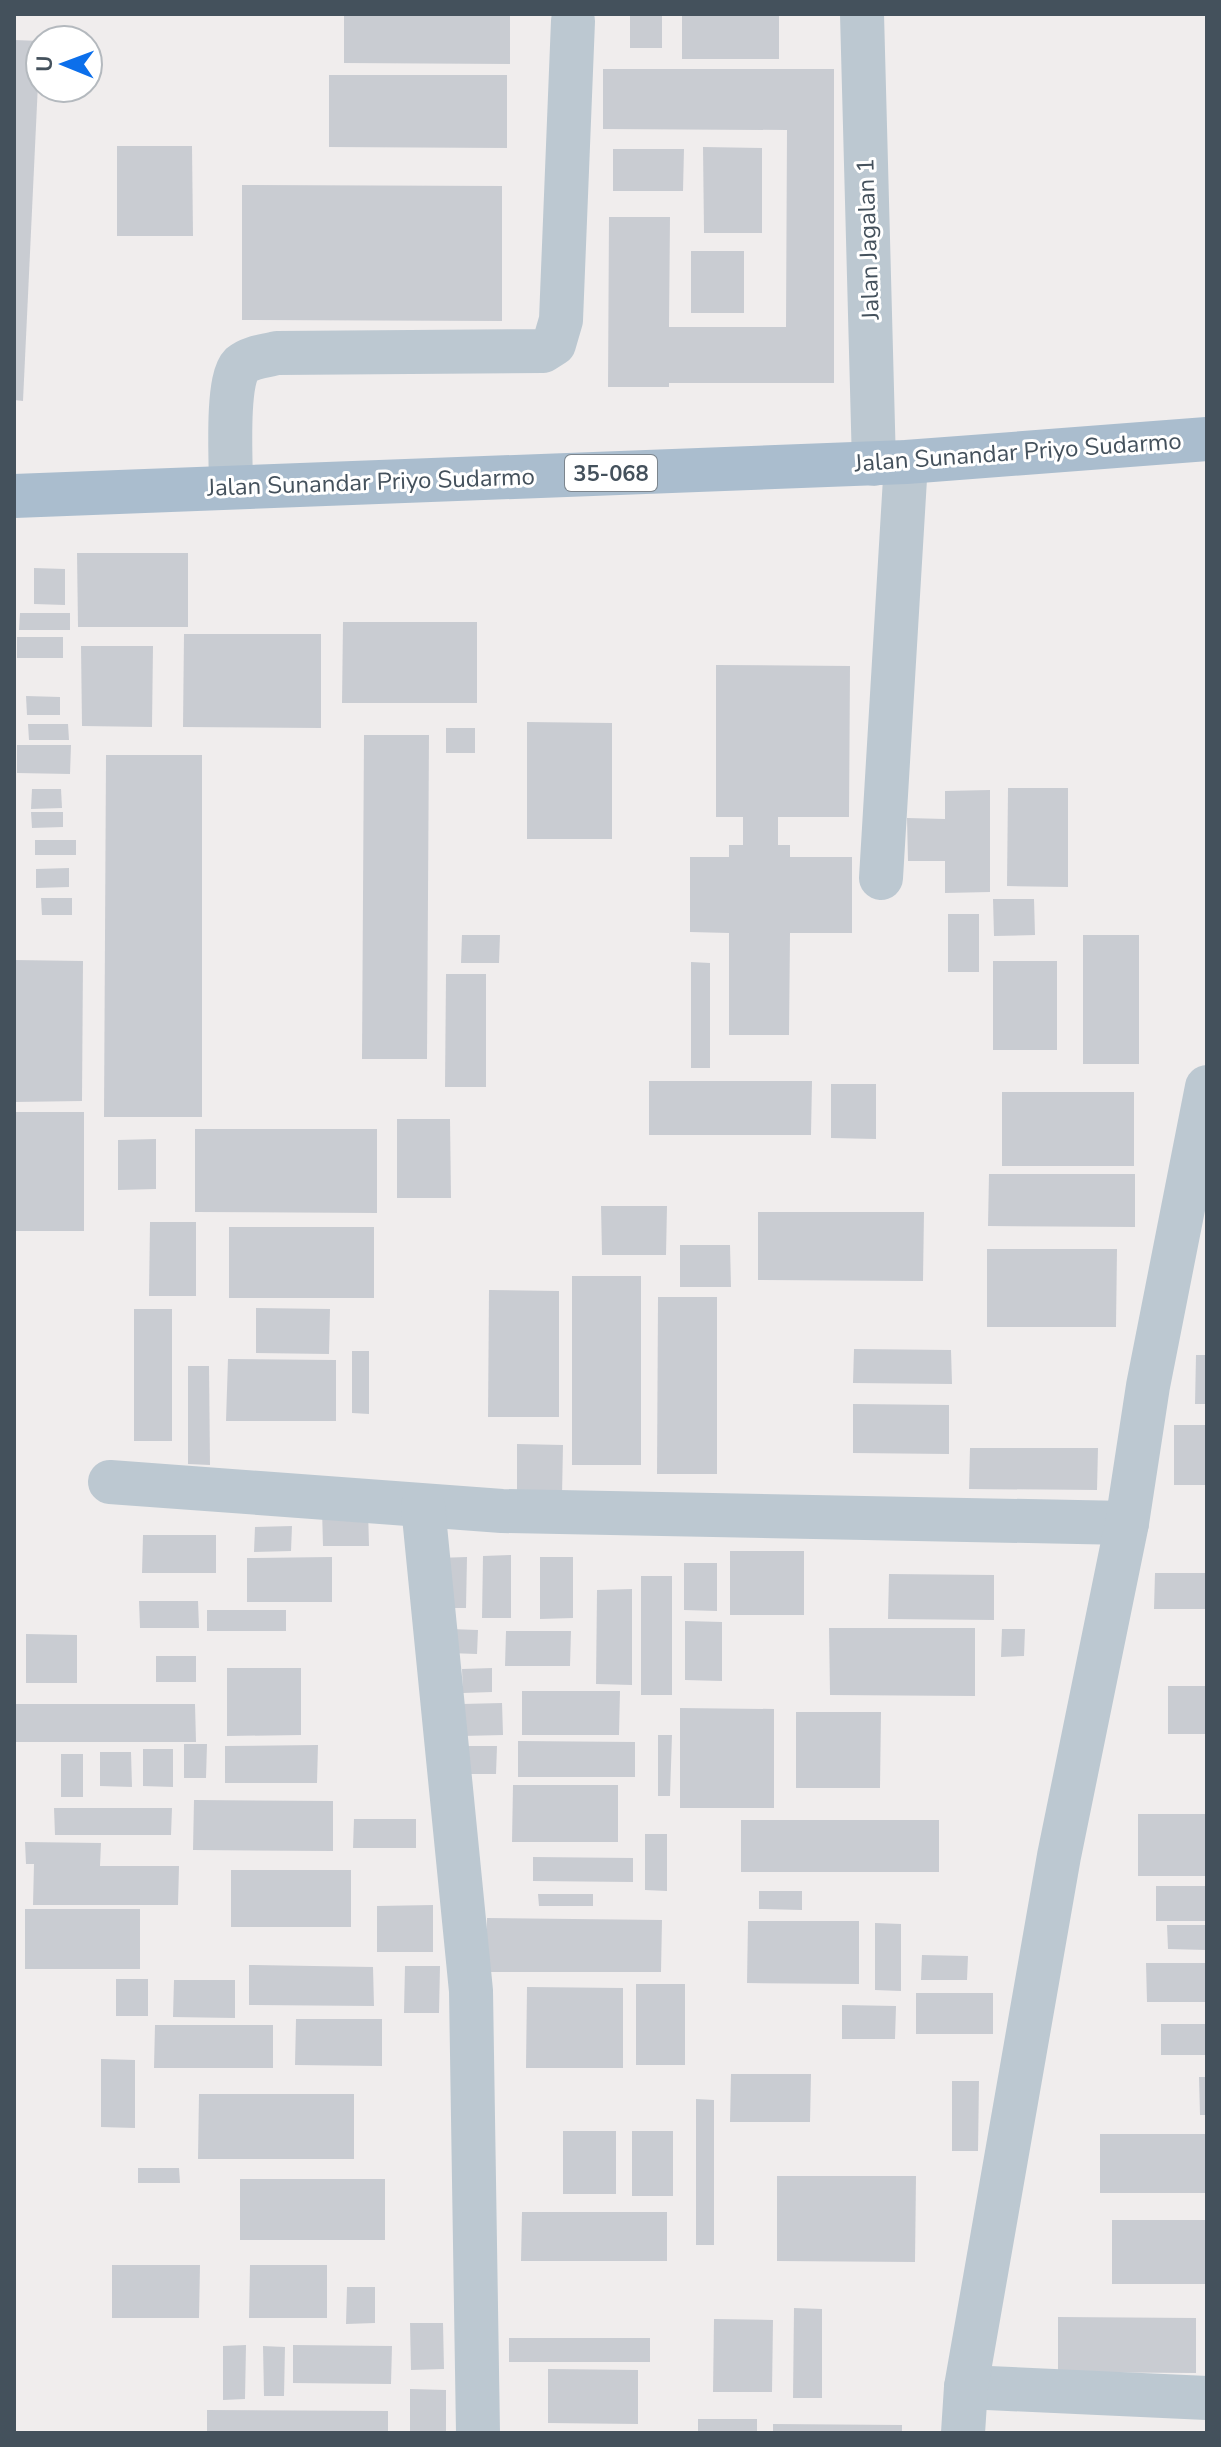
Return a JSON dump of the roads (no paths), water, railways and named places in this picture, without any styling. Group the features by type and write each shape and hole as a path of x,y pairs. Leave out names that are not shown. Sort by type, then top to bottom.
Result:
{"main road":[{"name":"Jalan Sunandar Priyo Sudarmo","path":"14,496 890,463 1207,439"}],"street":[{"name":"Jalan Jagalan 1","path":"862,14 890,463 881,878"},
{"path":"231,487 231,404 235,379 241,366 249,360 277,353 543,351 554,344 561,320 573,21"},
{"path":"963,2433 966,2387 1059,1856 1127,1523 1148,1386 1207,1087"},
{"path":"110,1482 517,1511 1127,1523"},
{"path":"423,1506 471,1991 478,2433"},
{"path":"966,2387 1207,2398"}]}
